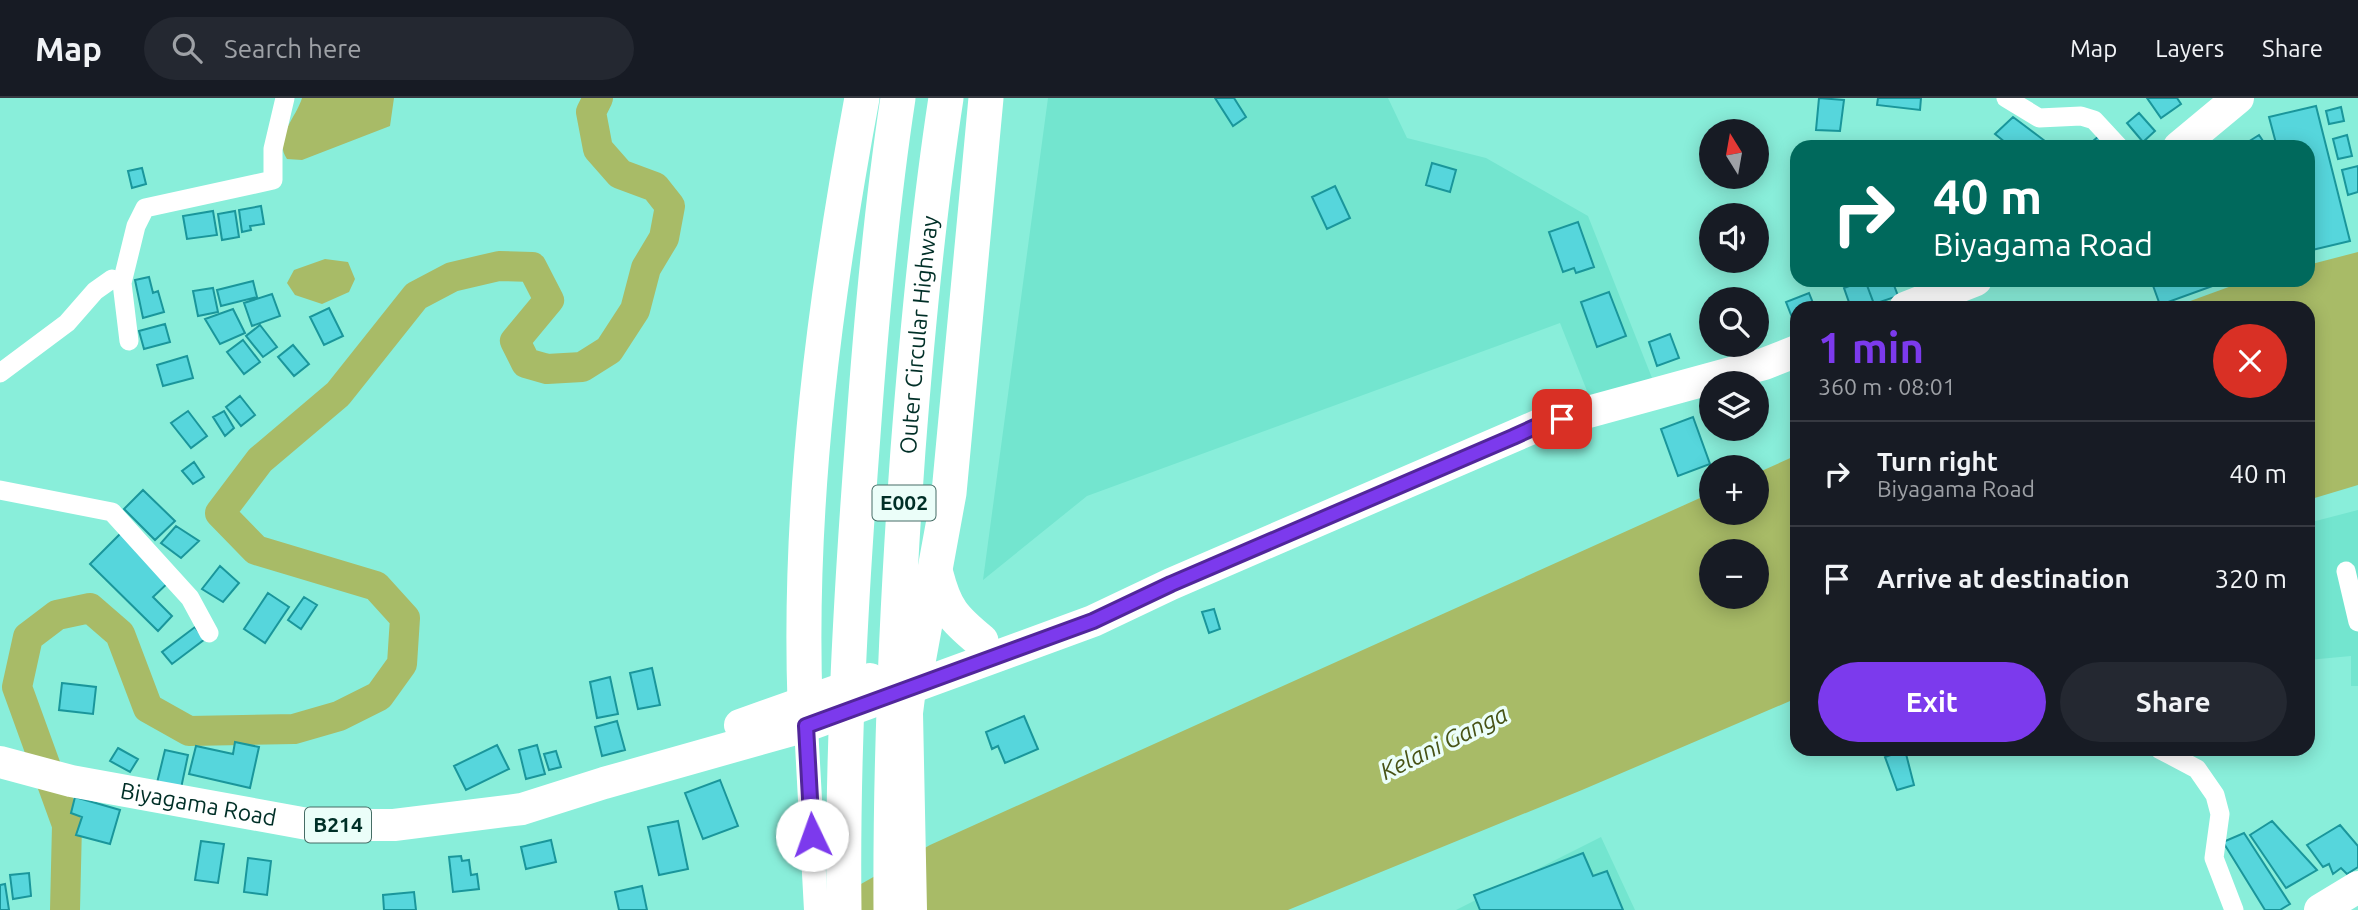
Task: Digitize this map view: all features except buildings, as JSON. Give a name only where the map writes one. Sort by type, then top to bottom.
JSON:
[{"type":"highway","points":[[805,714],[803,653],[816,415],[830,294],[862,98]]},
{"type":"highway","name":"Outer Circular Highway","points":[[844,910],[845,729],[852,570],[870,337],[898,98]]},
{"type":"highway","name":"Outer Circular Highway","points":[[891,910],[896,625],[918,327],[946,98]]},
{"type":"highway","points":[[916,674],[949,493],[986,98]]},
{"type":"highway","points":[[936,574],[942,596],[956,621],[981,640]]},
{"type":"main road","points":[[2187,140],[2238,98]]},
{"type":"main road","points":[[1923,301],[1958,287]]},
{"type":"main road","name":"Biyagama Road","points":[[0,762],[71,781],[313,825],[394,825],[522,809],[604,783],[709,736],[805,714],[916,674],[1093,621],[1171,584],[1537,426],[1790,354]]},
{"type":"main road","name":"Biyagama Road","points":[[916,674],[981,640],[1085,604],[1171,584]]},
{"type":"main road","points":[[2320,910],[2358,887]]},
{"type":"street","points":[[129,341],[122,283],[136,226],[145,208],[273,180],[274,149],[285,98]]},
{"type":"street","points":[[2006,98],[2039,118],[2081,116],[2094,121],[2112,140]]},
{"type":"street","points":[[0,373],[67,323],[105,282],[111,279],[122,283]]},
{"type":"street","points":[[0,490],[112,512],[190,598],[209,633]]},
{"type":"street","points":[[2346,572],[2358,622]]},
{"type":"street","points":[[915,910],[911,713],[916,674]]},
{"type":"street","points":[[805,714],[815,899]]},
{"type":"street","points":[[2172,756],[2197,769],[2214,796],[2220,814],[2214,858],[2234,910]]},
{"type":"shaded area","points":[[1048,98],[1388,98],[1407,138],[1486,158],[1588,216],[1652,378],[1591,401],[1560,323],[1087,496],[983,580]]},
{"type":"shaded area","points":[[2358,510],[2358,686],[2351,686],[2351,656],[2315,659],[2315,521]]},
{"type":"shaded area","points":[[1601,837],[1635,910],[1456,910]]},
{"type":"water","points":[[302,98],[394,98],[390,126],[302,160],[287,159],[283,151],[284,136]]},
{"type":"water","points":[[2358,252],[2358,485],[2315,498],[2315,301],[2190,301],[2229,287],[2315,287],[2315,263]]},
{"type":"water","points":[[325,259],[348,262],[355,279],[349,292],[322,304],[295,295],[287,283],[294,270]]},
{"type":"water","name":"Kelani Ganga","points":[[1790,458],[1790,701],[1582,790],[1288,910],[815,910],[930,845],[1699,498],[1699,525],[1769,525],[1769,468]]},
{"type":"waterway","points":[[65,910],[67,825],[17,687],[28,637],[57,615],[90,608],[120,634],[148,708],[189,731],[294,729],[339,716],[379,696],[402,664],[405,618],[376,586],[256,550],[220,513],[260,460],[338,394],[416,296],[452,277],[499,266],[532,267],[549,300],[515,341],[526,363],[547,369],[582,367],[609,350],[635,310],[646,268],[664,238],[670,206],[655,187],[620,174],[598,149],[591,112],[598,98]]},
{"type":"route","points":[[812,835],[806,726],[1093,621],[1171,584],[1537,426],[1562,419]]}]
